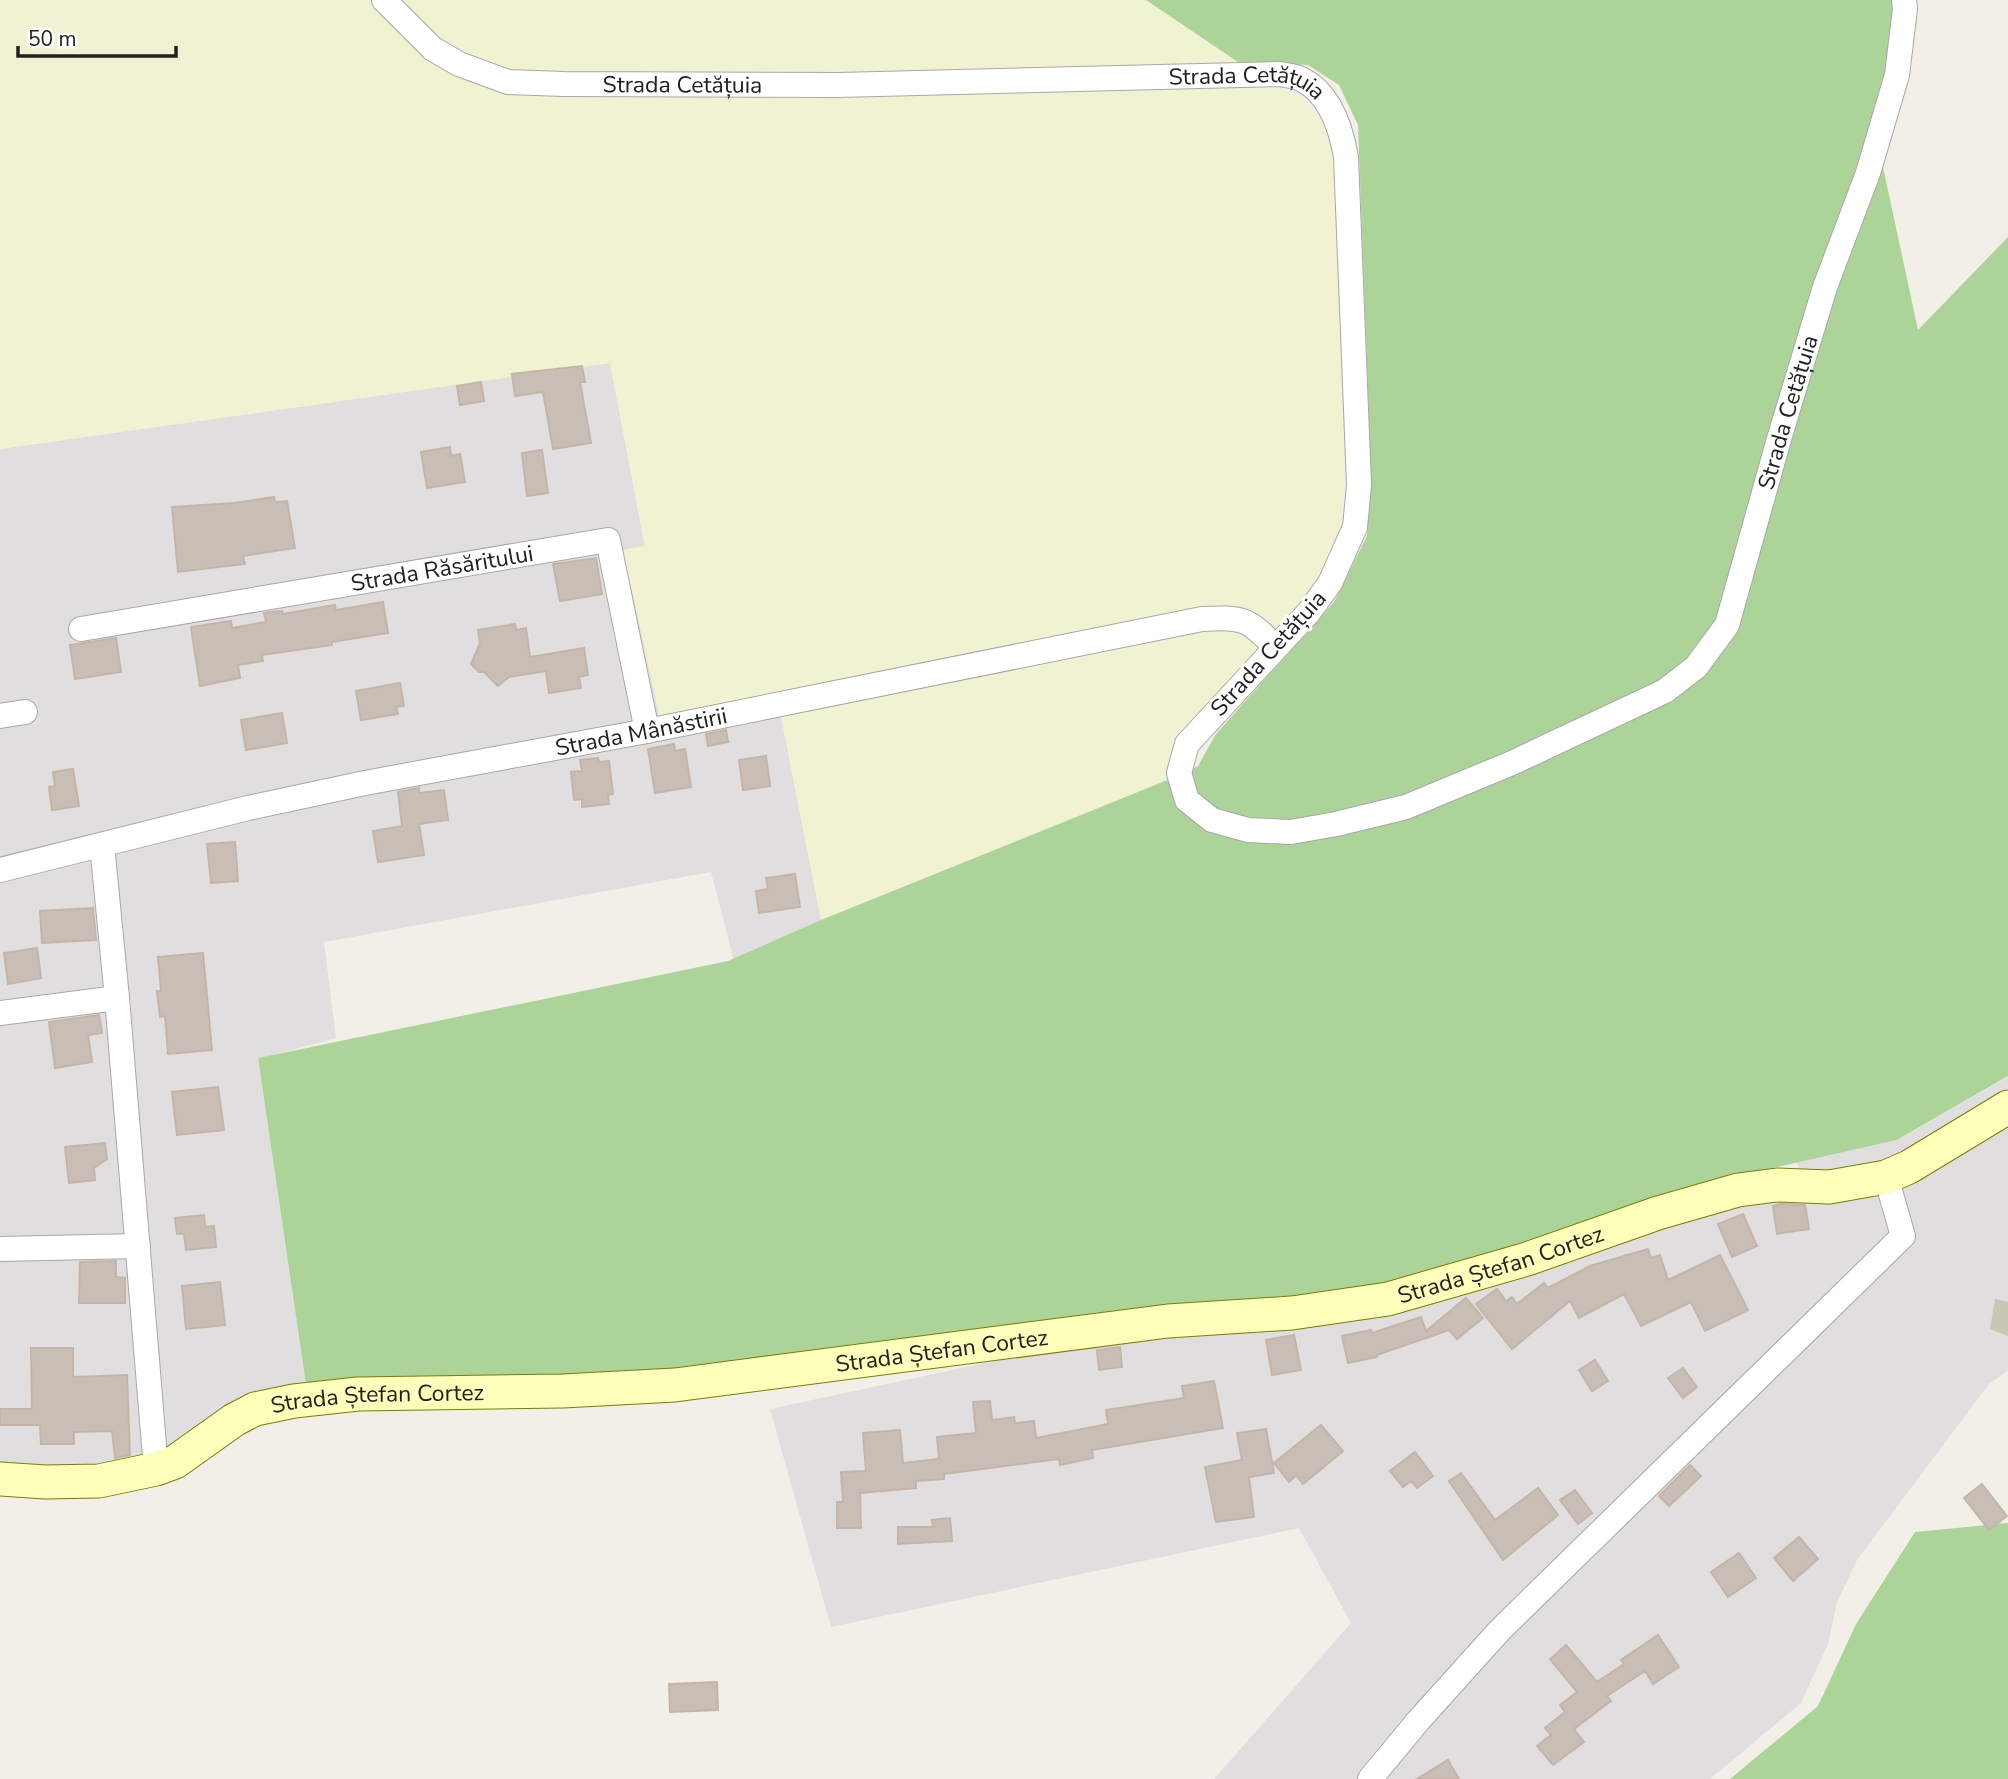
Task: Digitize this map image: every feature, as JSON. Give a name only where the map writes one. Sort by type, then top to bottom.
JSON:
[{"type":"street","name":"Strada Cetățuia","points":[[384,0],[433,48],[458,64],[508,82],[564,85],[838,85],[1279,74],[1300,78],[1316,90],[1334,113],[1346,157],[1359,485],[1355,527],[1330,583],[1309,612],[1187,744],[1179,773],[1187,800],[1212,820],[1248,830],[1291,832],[1406,807],[1512,763],[1654,697],[1696,667],[1727,625],[1825,287],[1868,173],[1897,75],[1905,0]]},
{"type":"street","name":"Strada Răsăritului","points":[[81,629],[608,540],[647,731]]},
{"type":"street","name":"Strada Mânăstirii","points":[[0,870],[248,808],[365,783],[647,731],[1202,619],[1234,617],[1254,626],[1276,647]]},
{"type":"street","points":[[0,716],[25,712]]},
{"type":"street","points":[[102,845],[156,1469]]},
{"type":"street","points":[[0,1013],[117,998]]},
{"type":"street","name":"Strada Ștefan Cortez","points":[[0,1479],[99,1481],[156,1469],[175,1462],[234,1420],[255,1409],[273,1404],[358,1394],[563,1391],[675,1385],[1168,1321],[1292,1312],[1388,1299],[1527,1259],[1658,1213],[1738,1190],[1777,1185],[1829,1187],[1886,1177],[1909,1167],[2008,1107]]},
{"type":"street","points":[[1370,1779],[1500,1630],[1903,1236],[1886,1177]]},
{"type":"street","points":[[0,1249],[138,1246]]},
{"type":"shaded area","points":[[0,0],[1146,0],[1238,62],[1238,88],[1279,88],[1303,98],[1325,125],[1334,157],[1345,444],[1342,524],[1314,586],[1258,651],[1181,730],[1165,781],[821,920],[777,696],[660,719],[623,550],[645,546],[610,363],[0,449]]},
{"type":"shaded area","points":[[610,363],[645,547],[624,550],[777,696],[821,920],[735,964],[711,872],[324,942],[336,1038],[258,1059],[308,1398],[172,1471],[0,1488],[0,449]]},
{"type":"shaded area","points":[[2008,1077],[2008,1371],[1989,1384],[1857,1560],[1837,1602],[1828,1644],[1801,1703],[1710,1779],[1214,1779],[1351,1623],[1299,1528],[831,1627],[770,1409],[1730,1204],[1806,1200],[1797,1162],[1898,1140]]},
{"type":"shaded area","points":[[1995,1299],[2008,1302],[2008,1336],[1990,1329]]},
{"type":"green space","points":[[1146,0],[1892,0],[1893,103],[1880,153],[1918,330],[2008,237],[2008,1076],[1897,1140],[1678,1189],[1386,1301],[763,1361],[308,1398],[258,1058],[728,961],[821,920],[1165,781],[1198,766],[1216,734],[1334,602],[1367,536],[1370,446],[1358,125],[1339,85],[1308,65],[1238,62]]},
{"type":"green space","points":[[2008,1523],[2008,1779],[1730,1779],[1818,1706],[1856,1624],[1915,1532]]},
{"type":"building","points":[[582,366],[585,382],[580,382],[591,443],[553,449],[543,392],[515,396],[512,374]]},
{"type":"building","points":[[481,382],[484,401],[460,405],[457,386]]},
{"type":"building","points":[[450,447],[451,456],[460,454],[465,482],[427,488],[421,452]]},
{"type":"building","points":[[542,450],[548,493],[527,496],[522,453]]},
{"type":"building","points":[[274,497],[275,502],[287,501],[295,548],[243,556],[245,564],[178,572],[172,507],[235,503]]},
{"type":"building","points":[[596,558],[602,594],[560,601],[553,564]]},
{"type":"building","points":[[383,602],[388,633],[332,642],[332,645],[262,655],[263,661],[238,665],[240,678],[200,686],[191,627],[231,621],[232,628],[266,622],[264,613],[282,611],[283,614],[335,605],[336,610]]},
{"type":"building","points":[[515,624],[516,630],[526,628],[530,657],[584,648],[588,675],[579,677],[581,688],[549,693],[546,671],[509,677],[498,686],[484,672],[479,672],[471,664],[480,643],[478,630]]},
{"type":"building","points":[[116,638],[121,672],[75,679],[70,645]]},
{"type":"building","points":[[400,683],[404,706],[396,707],[398,714],[361,720],[356,691]]},
{"type":"building","points":[[282,713],[287,743],[246,750],[241,720]]},
{"type":"building","points":[[726,730],[728,742],[708,746],[706,734]]},
{"type":"building","points":[[674,744],[675,751],[685,749],[691,787],[655,793],[648,749]]},
{"type":"building","points":[[766,756],[770,786],[743,790],[739,760]]},
{"type":"building","points":[[598,758],[599,762],[609,761],[613,794],[608,795],[609,804],[582,807],[582,799],[574,800],[571,772],[582,771],[580,760]]},
{"type":"building","points":[[73,769],[79,806],[52,810],[49,787],[55,786],[53,772]]},
{"type":"building","points":[[419,788],[419,793],[444,790],[448,820],[419,824],[424,855],[378,862],[373,831],[402,826],[398,792]]},
{"type":"building","points":[[235,842],[238,881],[211,883],[207,844]]},
{"type":"building","points":[[795,874],[800,907],[759,913],[756,891],[768,889],[766,878]]},
{"type":"building","points":[[93,908],[96,940],[42,943],[40,911]]},
{"type":"building","points":[[37,948],[41,978],[8,984],[4,953]]},
{"type":"building","points":[[203,953],[212,1050],[168,1054],[165,1016],[160,1017],[157,991],[161,991],[158,957]]},
{"type":"building","points":[[99,1015],[102,1033],[88,1035],[92,1062],[55,1068],[49,1022]]},
{"type":"building","points":[[218,1087],[224,1130],[177,1135],[172,1092]]},
{"type":"building","points":[[105,1143],[107,1159],[94,1168],[95,1180],[69,1183],[65,1147]]},
{"type":"building","points":[[1805,1205],[1809,1229],[1777,1234],[1773,1206]]},
{"type":"building","points":[[1743,1214],[1757,1246],[1732,1257],[1718,1224]]},
{"type":"building","points":[[204,1215],[205,1227],[214,1226],[216,1247],[186,1250],[184,1234],[177,1234],[175,1218]]},
{"type":"building","points":[[1648,1249],[1651,1258],[1660,1255],[1668,1280],[1720,1255],[1748,1310],[1705,1331],[1691,1302],[1641,1326],[1624,1294],[1579,1318],[1570,1301],[1512,1349],[1476,1304],[1497,1289],[1506,1301],[1512,1297],[1517,1304],[1544,1283],[1548,1288],[1590,1266]]},
{"type":"building","points":[[116,1261],[116,1277],[125,1278],[125,1303],[79,1303],[80,1262]]},
{"type":"building","points":[[220,1282],[225,1325],[186,1329],[182,1286]]},
{"type":"building","points":[[1466,1298],[1483,1318],[1457,1339],[1449,1330],[1377,1357],[1348,1363],[1342,1336],[1371,1330],[1372,1333],[1421,1317],[1426,1331]]},
{"type":"building","points":[[1294,1335],[1301,1370],[1272,1375],[1266,1340]]},
{"type":"building","points":[[1120,1347],[1122,1367],[1099,1370],[1097,1350]]},
{"type":"building","points":[[31,1348],[73,1348],[73,1377],[127,1375],[130,1455],[115,1458],[112,1431],[74,1432],[74,1444],[41,1444],[40,1425],[0,1425],[0,1409],[32,1409]]},
{"type":"building","points":[[1595,1360],[1608,1381],[1592,1391],[1579,1370]]},
{"type":"building","points":[[1683,1368],[1697,1387],[1683,1398],[1668,1378]]},
{"type":"building","points":[[1214,1381],[1223,1428],[1092,1450],[1093,1458],[1060,1465],[1059,1459],[944,1474],[944,1479],[916,1481],[916,1488],[860,1493],[861,1528],[837,1528],[837,1502],[843,1502],[841,1472],[866,1471],[863,1433],[900,1430],[903,1463],[939,1459],[937,1437],[976,1433],[973,1402],[990,1401],[992,1420],[1014,1417],[1015,1423],[1034,1421],[1036,1438],[1108,1424],[1106,1410],[1184,1398],[1182,1386]]},
{"type":"building","points":[[1321,1425],[1343,1451],[1303,1484],[1296,1475],[1289,1482],[1274,1463]]},
{"type":"building","points":[[1266,1429],[1274,1473],[1249,1477],[1254,1517],[1216,1522],[1205,1467],[1242,1460],[1237,1433]]},
{"type":"building","points":[[1415,1452],[1433,1476],[1417,1488],[1411,1481],[1403,1487],[1390,1471]]},
{"type":"building","points":[[1690,1465],[1701,1476],[1669,1506],[1659,1496]]},
{"type":"building","points":[[1461,1473],[1495,1520],[1538,1488],[1558,1515],[1503,1560],[1449,1481]]},
{"type":"building","points":[[1982,1484],[2007,1516],[1989,1530],[1964,1498]]},
{"type":"building","points":[[1575,1490],[1592,1513],[1578,1524],[1560,1500]]},
{"type":"building","points":[[950,1518],[952,1541],[898,1544],[898,1527],[933,1527],[932,1520]]},
{"type":"building","points":[[1799,1537],[1818,1559],[1793,1581],[1774,1558]]},
{"type":"building","points":[[1739,1553],[1756,1578],[1728,1597],[1711,1572]]},
{"type":"building","points":[[1658,1635],[1679,1667],[1653,1684],[1645,1671],[1607,1696],[1611,1701],[1574,1729],[1584,1742],[1553,1765],[1537,1746],[1551,1735],[1545,1728],[1565,1712],[1560,1705],[1577,1692],[1550,1659],[1566,1645],[1597,1682],[1624,1664],[1621,1660]]},
{"type":"building","points":[[717,1682],[718,1710],[670,1712],[669,1684]]},
{"type":"building","points":[[1448,1760],[1459,1779],[1417,1779]]}]
